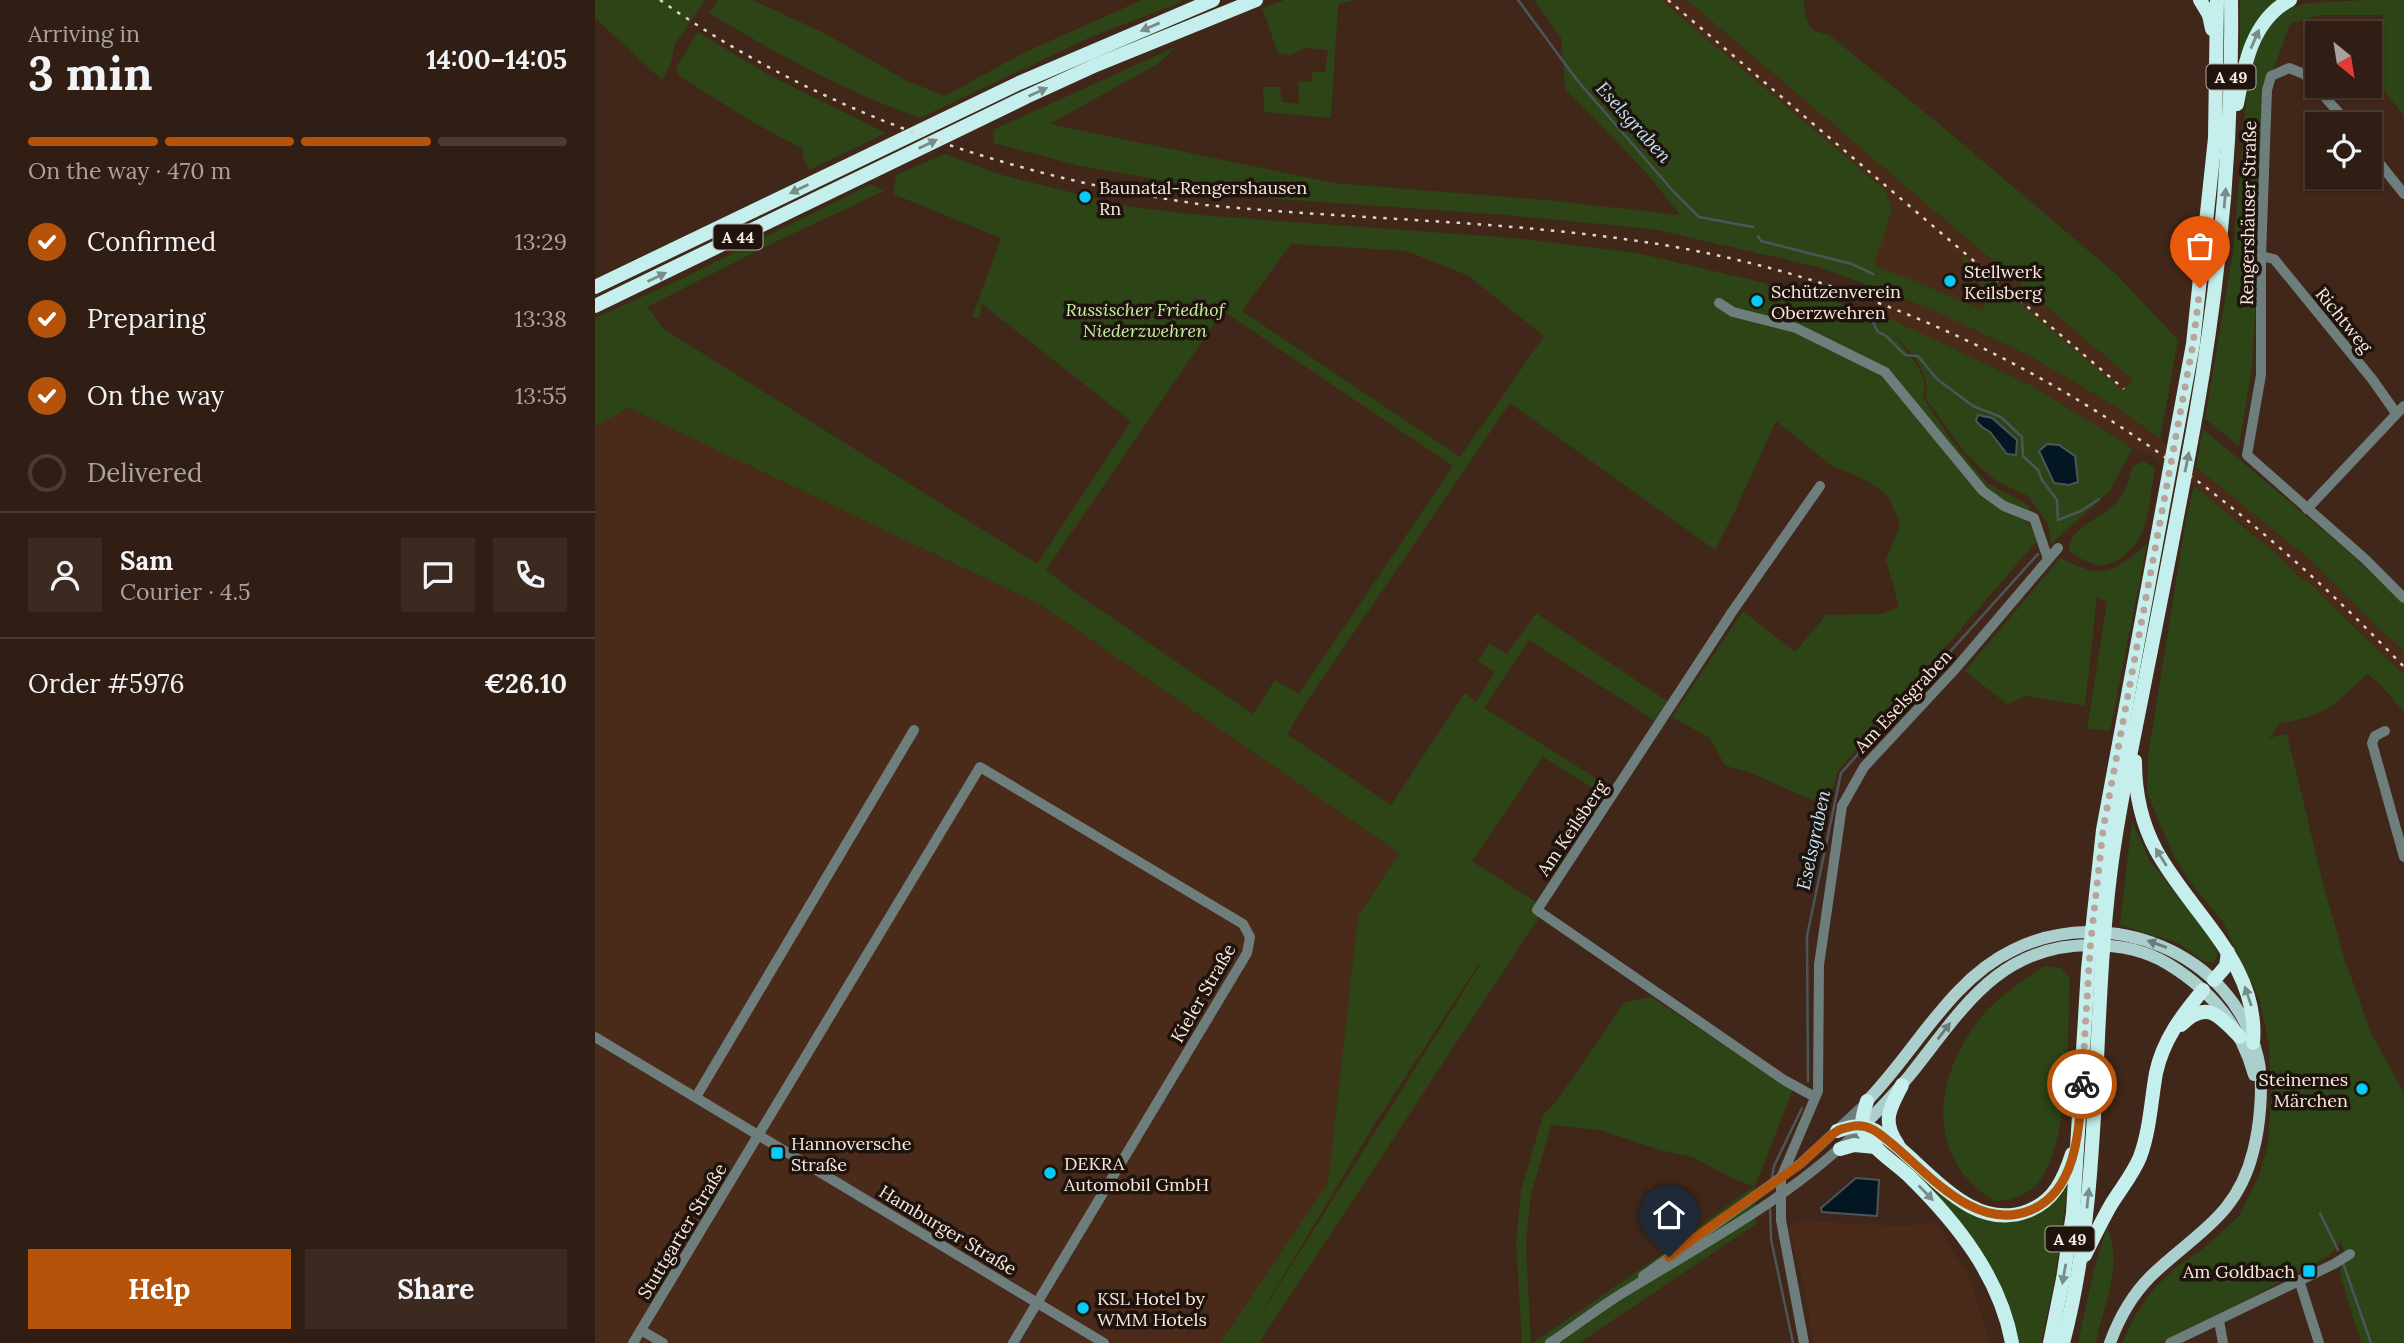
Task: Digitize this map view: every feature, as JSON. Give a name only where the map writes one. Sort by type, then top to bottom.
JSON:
[{"type":"highway","name":"A 44","points":[[595,287],[1019,83],[1213,0]]},
{"type":"highway","name":"A 44","points":[[595,306],[1096,65],[1256,0]]},
{"type":"highway","points":[[2200,0],[2209,16],[2216,65]]},
{"type":"highway","name":"A 49","points":[[2050,1343],[2067,1259],[2095,969],[2103,830],[2193,344],[2214,151],[2217,0]]},
{"type":"highway","name":"A 49","points":[[2100,908],[2112,860],[2200,387],[2218,270],[2228,153],[2231,0]]},
{"type":"highway","points":[[2228,153],[2241,82],[2252,43],[2267,18],[2276,8],[2290,0]]},
{"type":"highway","points":[[2137,720],[2136,786],[2145,827],[2162,861],[2228,952],[2251,1005],[2255,1021],[2253,1043]]},
{"type":"highway","points":[[2079,1265],[2139,1158],[2147,1136],[2157,1072],[2168,1039],[2180,1018],[2226,965],[2228,952]]},
{"type":"highway","name":"A 49","points":[[2063,1343],[2079,1265],[2091,1159],[2095,969]]},
{"type":"highway","points":[[2168,1039],[2190,1017],[2204,1012],[2218,1015],[2239,1037]]},
{"type":"highway","points":[[1902,1085],[1889,1110],[1887,1121],[1891,1134],[1905,1154]]},
{"type":"highway","points":[[1867,1101],[1863,1126],[1868,1139],[1930,1197],[1973,1251],[1997,1293],[2012,1343]]},
{"type":"highway","points":[[1837,1131],[1863,1126],[1875,1130],[1971,1207],[1986,1213],[2009,1215],[2037,1207],[2055,1192],[2067,1171],[2079,1133]]},
{"type":"highway","points":[[1840,1149],[1854,1144],[1876,1147]]},
{"type":"main road","points":[[1867,1101],[1966,983],[1999,957],[2053,935],[2082,932],[2127,935],[2172,950],[2193,962],[2239,1037],[2251,1065],[2259,1099]]},
{"type":"main road","points":[[1863,1126],[1902,1085],[1975,993],[2004,970],[2042,952],[2083,945],[2134,950],[2208,985],[2238,1012],[2253,1043],[2260,1069],[2254,1151],[2237,1192],[2215,1222],[2160,1267],[2140,1288],[2124,1311],[2110,1343]]},
{"type":"street","name":"Rengershäuser Straße","points":[[2307,509],[2247,456],[2261,375],[2261,256],[2267,90],[2270,76],[2290,68],[2304,74],[2338,112]]},
{"type":"street","points":[[2382,166],[2404,194]]},
{"type":"street","name":"Richtweg","points":[[2261,256],[2274,259],[2372,379],[2400,409]]},
{"type":"street","points":[[1719,303],[1733,312],[1796,328],[1885,372],[1983,491],[2004,506],[2034,519],[2048,559]]},
{"type":"street","points":[[2400,409],[2307,509],[2365,559],[2404,598]]},
{"type":"street","name":"Am Keilsberg","points":[[1815,1097],[1784,1080],[1537,910],[1733,611],[1821,486]]},
{"type":"street","name":"Am Eselsgraben","points":[[1804,1343],[1781,1220],[1781,1178],[1815,1097],[1818,1083],[1819,965],[1842,806],[1864,767],[1956,668],[2058,548]]},
{"type":"street","points":[[696,1097],[914,730]]},
{"type":"street","points":[[2385,731],[2375,736],[2372,743],[2404,857]]},
{"type":"street","name":"Kieler Straße","points":[[757,1134],[980,767],[1243,924],[1250,937],[1247,953],[1013,1343]]},
{"type":"street","name":"Hamburger Straße","points":[[595,1037],[1104,1343]]},
{"type":"street","points":[[1550,1343],[1801,1163],[1867,1101]]},
{"type":"street","points":[[1621,1294],[1645,1282],[1758,1211],[1840,1149],[1863,1126]]},
{"type":"street","name":"Stuttgarter Straße","points":[[633,1343],[757,1134]]},
{"type":"street","points":[[2171,1343],[2220,1321],[2350,1254]]},
{"type":"street","points":[[2299,1280],[2319,1343]]},
{"type":"street","points":[[2220,1321],[2223,1343]]},
{"type":"street","points":[[641,1330],[663,1343]]},
{"type":"shaded area","points":[[1661,0],[1687,0],[2133,380],[2123,392],[1964,257],[1961,259],[1984,289],[1984,310],[1873,265],[1892,210],[1886,191]]},
{"type":"shaded area","points":[[1877,291],[1936,311],[2030,356],[2118,408],[2212,478],[2306,556],[2404,652],[2404,675],[2352,623],[2250,531],[2156,458],[2133,448],[2030,385],[1878,313]]},
{"type":"shaded area","points":[[629,408],[1041,605],[1399,853],[1358,917],[1328,1184],[1220,1343],[595,1343],[595,426]]},
{"type":"shaded area","points":[[1805,1221],[1904,1226],[1936,1222],[1970,1280],[1990,1343],[1813,1343],[1806,1296],[1789,1229],[1792,1223]]},
{"type":"green space","points":[[595,0],[705,0],[675,44],[671,63],[662,80],[595,18]]},
{"type":"green space","points":[[718,0],[753,0],[828,35],[907,81],[945,96],[1025,52],[1142,0],[1182,2],[1091,37],[920,118],[838,84],[709,13]]},
{"type":"green space","points":[[1285,0],[1355,0],[1338,4],[1331,118],[1264,112],[1263,87],[1280,87],[1282,102],[1299,104],[1298,82],[1313,81],[1311,72],[1325,72],[1328,50],[1305,48],[1291,55],[1278,53],[1262,8]]},
{"type":"green space","points":[[1534,0],[1661,0],[1886,191],[1892,210],[1874,265],[1984,310],[1984,289],[1961,258],[1964,256],[2123,391],[2133,380],[1687,0],[1803,0],[1811,28],[1828,34],[2116,274],[2178,340],[2160,439],[2118,408],[2030,356],[1935,311],[1822,268],[1653,229],[1506,215],[1263,198],[1080,166],[994,143],[993,130],[1175,47],[1159,63],[1050,124],[1334,183],[1545,200],[1680,215],[1644,170],[1565,89],[1561,38]]},
{"type":"green space","points":[[2240,0],[2281,0],[2265,13],[2255,27],[2240,62]]},
{"type":"green space","points":[[2404,0],[2404,116],[2382,85],[2383,15],[2319,15],[2290,24],[2268,85],[2252,368],[2239,446],[2205,419],[2233,251],[2247,92],[2253,56],[2264,28],[2285,9],[2309,3]]},
{"type":"green space","points":[[698,32],[771,76],[886,133],[809,170],[803,149],[754,123],[681,77],[676,71]]},
{"type":"green space","name":"Russischer Friedhof Niederzwehren","points":[[945,154],[998,174],[1131,207],[1200,215],[1514,238],[1637,253],[1878,313],[2030,385],[2133,448],[2109,492],[2051,544],[2048,524],[2028,496],[1996,481],[1965,453],[1926,399],[1927,389],[1923,371],[1893,333],[1916,363],[1924,379],[1923,397],[1951,440],[1987,483],[2030,506],[2026,518],[2037,541],[1838,771],[1827,807],[1749,772],[1725,766],[1710,738],[1672,717],[1743,611],[1795,652],[1826,615],[1882,614],[1899,607],[1886,560],[1900,525],[1889,497],[1868,481],[1832,466],[1776,421],[1715,550],[1510,403],[1287,734],[1391,805],[1465,693],[1476,702],[1495,672],[1478,661],[1489,643],[1507,654],[1536,613],[1667,701],[1655,721],[1529,640],[1484,708],[1610,787],[1604,795],[1543,757],[1472,861],[1545,908],[1259,1343],[1220,1343],[1328,1183],[1358,917],[1399,853],[1041,605],[629,408],[595,426],[595,318],[683,278],[871,184],[884,191],[647,307],[664,329],[1037,564],[1131,421],[982,304],[979,318],[972,317],[1001,238],[893,194],[896,175]],"holes":[[[1291,244],[1406,251],[1467,275],[1544,336],[1460,457],[1242,311]],[[1223,311],[1453,466],[1299,694],[1275,680],[1253,714],[1046,570]],[[1479,964],[1252,1328],[1376,1122]]]},
{"type":"green space","points":[[2203,429],[2342,546],[2404,604],[2404,652],[2306,556],[2196,467]]},
{"type":"green space","points":[[2143,461],[2155,468],[2146,521],[2138,541],[2127,553],[2106,565],[2083,560],[2069,551],[2074,535],[2117,502],[2127,486],[2132,467]]},
{"type":"green space","points":[[2194,486],[2306,580],[2404,675],[2404,712],[2379,683],[2367,674],[2329,707],[2309,717],[2281,723],[2269,738],[2287,734],[2344,957],[2371,1033],[2404,1093],[2404,1343],[2361,1343],[2340,1275],[2344,1251],[2341,1242],[2329,1256],[2169,1339],[2158,1343],[2122,1343],[2135,1316],[2153,1290],[2177,1266],[2204,1248],[2239,1216],[2259,1176],[2268,1144],[2271,1099],[2269,1043],[2259,999],[2223,922],[2191,883],[2175,858],[2147,792],[2148,756],[2186,519]]},
{"type":"green space","points":[[2147,544],[2110,731],[2087,729],[2107,602],[2097,597],[2085,706],[2027,696],[2007,704],[1965,671],[2060,558],[2087,569],[2107,570],[2124,562]]},
{"type":"green space","points":[[2132,820],[2149,860],[2207,932],[2218,953],[2213,963],[2204,961],[2178,943],[2120,925]]},
{"type":"green space","points":[[2044,966],[2061,968],[2070,978],[2065,1084],[2057,1140],[2039,1182],[2019,1196],[1996,1202],[1974,1185],[1958,1165],[1948,1143],[1943,1120],[1945,1096],[1950,1072],[1975,1025],[1998,999]]},
{"type":"green space","points":[[1651,997],[1793,1090],[1755,1186],[1756,1224],[1579,1343],[1533,1343],[1668,1250],[1754,1186],[1736,1180],[1692,1157],[1660,1150],[1600,1130],[1551,1125],[1531,1194],[1526,1244],[1531,1343],[1522,1343],[1516,1242],[1521,1191],[1543,1115],[1555,1103],[1625,1002]]},
{"type":"green space","points":[[1901,1158],[1983,1219],[2010,1222],[2031,1215],[2068,1183],[2054,1284],[2041,1343],[2017,1343],[2000,1292],[1898,1161]]},
{"type":"green space","points":[[2107,1227],[2112,1242],[2113,1271],[2107,1300],[2096,1343],[2078,1343],[2094,1269]]},
{"type":"water","points":[[1978,415],[1992,418],[2017,440],[2016,455],[2007,454],[1990,432],[1976,421]]},
{"type":"water","points":[[2047,444],[2059,445],[2075,456],[2078,482],[2069,485],[2054,483],[2039,451]]},
{"type":"water","points":[[1856,1178],[1879,1180],[1877,1216],[1822,1212],[1821,1208]]},
{"type":"waterway","name":"Eselsgraben","points":[[1518,0],[1577,80],[1673,191],[1699,217],[1753,227]]},
{"type":"waterway","name":"Eselsgraben","points":[[1758,236],[1761,241],[1852,264],[1873,274]]},
{"type":"waterway","name":"Eselsgraben","points":[[1869,312],[1877,331],[1905,355],[1918,356],[1937,379],[1973,406],[2001,417],[2022,437],[2023,456],[2038,470],[2057,500],[2058,520],[2081,511],[2099,499]]},
{"type":"waterway","name":"Eselsgraben","points":[[1808,1081],[1807,936],[1841,773],[2038,554]]},
{"type":"waterway","name":"Eselsgraben","points":[[1772,1178],[1774,1166],[1802,1108]]},
{"type":"waterway","name":"Eselsgraben","points":[[1770,1206],[1771,1239],[1793,1343]]},
{"type":"waterway","points":[[2320,1213],[2338,1250]]},
{"type":"waterway","points":[[2343,1263],[2371,1343]]},
{"type":"railway","points":[[660,0],[722,40],[786,76],[853,108],[921,135],[1062,178],[1206,205],[1489,225],[1658,244],[1767,267],[1871,300],[1971,342],[2066,393],[2156,451],[2243,517],[2325,589],[2404,667]]},
{"type":"railway","points":[[1668,0],[2124,389]]},
{"type":"way so far","points":[[2082,1084],[2093,908],[2103,830],[2193,344],[2200,288]]},
{"type":"place","name":"Baunatal-Rengershausen Rn","points":[[1085,197]]},
{"type":"place","name":"Stellwerk Keilsberg","points":[[1950,281]]},
{"type":"place","name":"Schützenverein Oberzwehren","points":[[1757,301]]},
{"type":"place","name":"Steinernes Märchen","points":[[2362,1089]]},
{"type":"place","name":"Hannoversche Straße","points":[[777,1153]]},
{"type":"place","name":"DEKRA Automobil GmbH","points":[[1050,1173]]},
{"type":"place","name":"Am Goldbach","points":[[2309,1271]]},
{"type":"place","name":"KSL Hotel by WMM Hotels","points":[[1083,1308]]},
{"type":"route","points":[[1669,1257],[1801,1163],[1837,1131],[1856,1126],[1875,1130],[1951,1193],[1978,1211],[2002,1216],[2031,1210],[2055,1192],[2064,1179],[2079,1133],[2082,1084]]}]
